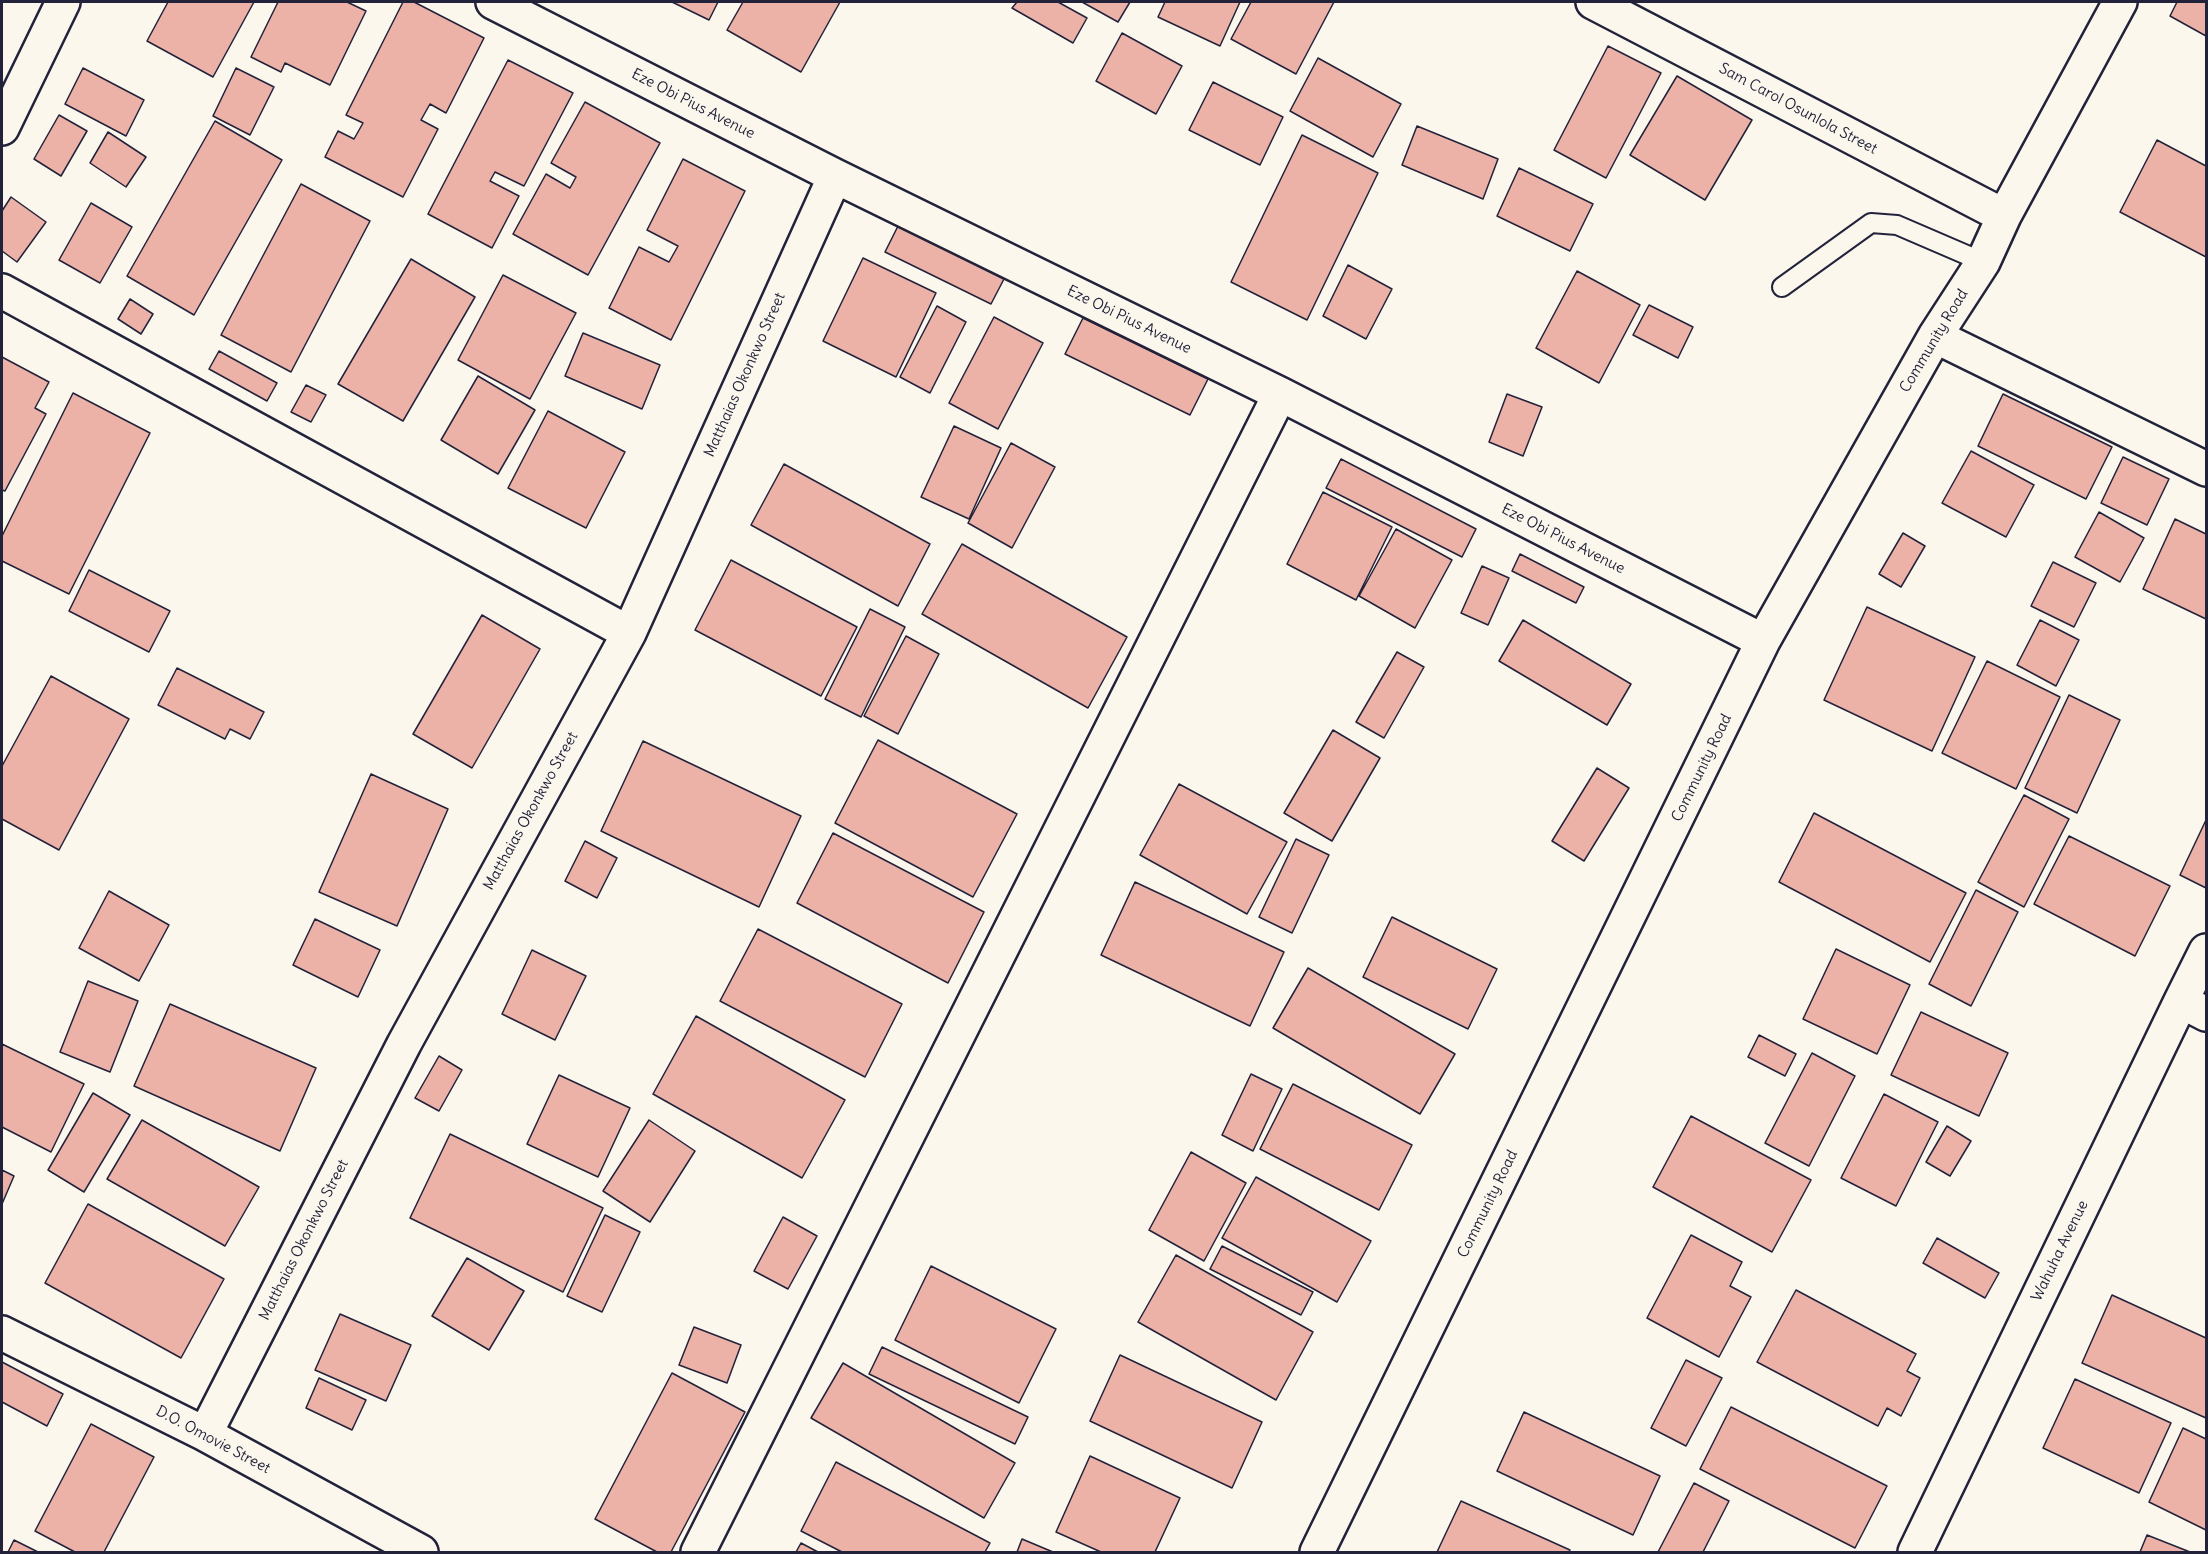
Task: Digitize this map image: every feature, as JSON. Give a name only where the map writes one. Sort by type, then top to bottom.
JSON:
[{"type":"street","points":[[2,128],[63,2]]},
{"type":"street","name":"Eze Obi Pius Avenue","points":[[493,2],[835,176],[1280,394],[1764,641]]},
{"type":"street","name":"Sam Carol Osunlola Street","points":[[1593,2],[2004,216]]},
{"type":"street","name":"Community Road","points":[[1317,1552],[1764,641],[1935,336],[1983,262],[2004,216],[2120,2]]},
{"type":"street","name":"Matthaias Okonkwo Street","points":[[205,1434],[404,1044],[629,633],[835,176]]},
{"type":"street","points":[[2,291],[629,633]]},
{"type":"street","points":[[1935,336],[2206,469]]},
{"type":"street","points":[[698,1552],[1280,394]]},
{"type":"street","name":"Wahuha Avenue","points":[[1915,1552],[2194,1007],[2206,951]]},
{"type":"street","name":"D.O. Omovie Street","points":[[2,1333],[205,1434],[421,1552]]},
{"type":"lane","points":[[1782,287],[1871,223],[1897,225],[1983,262]]},
{"type":"building","points":[[168,2],[254,2],[213,77],[147,41]]},
{"type":"building","points":[[278,2],[347,2],[366,11],[330,85],[285,63],[281,72],[251,57]]},
{"type":"building","points":[[403,2],[414,2],[484,38],[446,113],[430,104],[421,120],[438,129],[403,197],[325,157],[338,131],[354,139],[363,123],[346,115]]},
{"type":"building","points":[[672,2],[718,2],[709,20]]},
{"type":"building","points":[[743,2],[840,2],[801,72],[727,30]]},
{"type":"building","points":[[1017,2],[1058,2],[1087,18],[1073,43],[1012,8]]},
{"type":"building","points":[[1082,2],[1130,2],[1118,22]]},
{"type":"building","points":[[1165,2],[1240,2],[1220,46],[1158,17]]},
{"type":"building","points":[[1251,2],[1334,2],[1296,74],[1231,39]]},
{"type":"building","points":[[2177,2],[2206,2],[2206,36],[2170,16]]},
{"type":"building","points":[[1122,33],[1182,66],[1156,114],[1096,81]]},
{"type":"building","points":[[1608,46],[1661,73],[1606,178],[1554,150]]},
{"type":"building","points":[[1318,58],[1401,104],[1373,157],[1290,111]]},
{"type":"building","points":[[508,60],[573,93],[524,186],[495,172],[490,181],[519,196],[492,248],[428,214]]},
{"type":"building","points":[[83,68],[144,100],[126,136],[65,104]]},
{"type":"building","points":[[236,68],[274,87],[250,135],[213,116]]},
{"type":"building","points":[[1677,76],[1752,120],[1705,200],[1630,155]]},
{"type":"building","points":[[1213,82],[1283,117],[1260,165],[1189,130]]},
{"type":"building","points":[[585,102],[660,143],[588,275],[513,234],[546,174],[570,188],[576,177],[551,163]]},
{"type":"building","points":[[59,115],[87,131],[61,176],[34,159]]},
{"type":"building","points":[[215,121],[282,160],[194,315],[127,276]]},
{"type":"building","points":[[1417,126],[1498,159],[1483,199],[1402,165]]},
{"type":"building","points":[[108,132],[146,157],[126,187],[90,163]]},
{"type":"building","points":[[1302,135],[1378,173],[1307,320],[1231,282]]},
{"type":"building","points":[[2157,140],[2206,166],[2206,257],[2120,212]]},
{"type":"building","points":[[683,159],[745,191],[671,340],[609,308],[639,247],[669,262],[678,246],[647,230]]},
{"type":"building","points":[[1519,168],[1593,204],[1570,251],[1497,216]]},
{"type":"building","points":[[301,184],[370,221],[291,372],[221,335]]},
{"type":"building","points":[[11,197],[46,222],[17,262],[2,251],[2,211]]},
{"type":"building","points":[[91,203],[132,227],[100,283],[59,260]]},
{"type":"building","points":[[898,226],[1004,279],[991,304],[885,252]]},
{"type":"building","points":[[863,258],[936,293],[896,377],[823,341]]},
{"type":"building","points":[[411,259],[475,297],[403,421],[338,384]]},
{"type":"building","points":[[1348,265],[1392,289],[1366,339],[1323,316]]},
{"type":"building","points":[[1577,271],[1640,305],[1599,383],[1536,348]]},
{"type":"building","points":[[503,275],[576,313],[530,399],[458,360]]},
{"type":"building","points":[[130,299],[153,314],[141,334],[118,319]]},
{"type":"building","points":[[1649,305],[1693,327],[1678,358],[1633,335]]},
{"type":"building","points":[[937,306],[966,322],[930,393],[900,377]]},
{"type":"building","points":[[994,317],[1043,343],[998,429],[949,403]]},
{"type":"building","points":[[1083,318],[1208,379],[1190,415],[1065,354]]},
{"type":"building","points":[[583,333],[660,365],[642,409],[565,376]]},
{"type":"building","points":[[219,351],[277,383],[267,401],[209,369]]},
{"type":"building","points":[[2,357],[49,382],[35,408],[46,414],[5,491],[2,490]]},
{"type":"building","points":[[478,376],[535,410],[498,474],[441,440]]},
{"type":"building","points":[[306,385],[326,395],[311,422],[291,412]]},
{"type":"building","points":[[73,393],[150,433],[69,594],[2,561],[2,536]]},
{"type":"building","points":[[1507,394],[1542,407],[1523,456],[1489,442]]},
{"type":"building","points":[[2003,394],[2112,447],[2086,499],[1978,446]]},
{"type":"building","points":[[548,411],[625,452],[586,528],[508,488]]},
{"type":"building","points":[[954,426],[1001,448],[969,519],[921,497]]},
{"type":"building","points":[[1011,443],[1055,467],[1012,548],[968,523]]},
{"type":"building","points":[[1971,451],[2034,485],[2006,537],[1942,503]]},
{"type":"building","points":[[2123,457],[2169,479],[2147,525],[2101,503]]},
{"type":"building","points":[[1341,459],[1476,529],[1462,557],[1326,488]]},
{"type":"building","points":[[784,464],[930,544],[898,606],[751,525]]},
{"type":"building","points":[[1323,492],[1392,527],[1356,600],[1287,564]]},
{"type":"building","points":[[2099,512],[2144,538],[2120,582],[2075,557]]},
{"type":"building","points":[[2175,519],[2206,534],[2206,619],[2143,589]]},
{"type":"building","points":[[1396,529],[1452,560],[1415,628],[1359,596]]},
{"type":"building","points":[[1903,533],[1925,546],[1901,587],[1879,574]]},
{"type":"building","points":[[962,544],[1127,637],[1088,708],[922,614]]},
{"type":"building","points":[[1520,554],[1584,587],[1576,603],[1512,571]]},
{"type":"building","points":[[731,560],[857,627],[821,696],[695,630]]},
{"type":"building","points":[[2053,562],[2096,583],[2074,627],[2031,606]]},
{"type":"building","points":[[1482,566],[1509,578],[1488,625],[1461,613]]},
{"type":"building","points":[[89,570],[170,611],[149,652],[69,611]]},
{"type":"building","points":[[1867,607],[1975,657],[1932,751],[1824,700]]},
{"type":"building","points":[[870,609],[905,627],[861,717],[825,699]]},
{"type":"building","points":[[482,615],[540,649],[472,768],[413,734]]},
{"type":"building","points":[[1523,620],[1631,684],[1607,725],[1499,661]]},
{"type":"building","points":[[2040,620],[2079,640],[2056,686],[2017,665]]},
{"type":"building","points":[[906,636],[939,654],[898,734],[864,716]]},
{"type":"building","points":[[1397,652],[1424,667],[1384,738],[1356,722]]},
{"type":"building","points":[[1987,661],[2060,697],[2016,789],[1942,753]]},
{"type":"building","points":[[177,668],[264,712],[250,739],[230,729],[225,739],[158,705]]},
{"type":"building","points":[[51,676],[129,719],[59,850],[2,819],[2,766]]},
{"type":"building","points":[[2069,695],[2120,720],[2077,813],[2025,788]]},
{"type":"building","points":[[1333,730],[1380,758],[1332,841],[1284,813]]},
{"type":"building","points":[[878,740],[1017,814],[973,897],[835,823]]},
{"type":"building","points":[[643,741],[801,816],[759,907],[601,831]]},
{"type":"building","points":[[1597,768],[1629,788],[1584,861],[1552,841]]},
{"type":"building","points":[[371,774],[448,809],[397,926],[319,892]]},
{"type":"building","points":[[1179,784],[1287,842],[1247,914],[1140,855]]},
{"type":"building","points":[[2024,795],[2069,819],[2024,907],[1978,882]]},
{"type":"building","points":[[1814,813],[1966,893],[1930,962],[1779,882]]},
{"type":"building","points":[[2206,820],[2206,888],[2180,875]]},
{"type":"building","points":[[833,833],[984,912],[948,983],[797,903]]},
{"type":"building","points":[[2069,836],[2170,886],[2135,956],[2034,904]]},
{"type":"building","points":[[1296,839],[1329,855],[1292,933],[1259,917]]},
{"type":"building","points":[[585,841],[617,858],[597,898],[565,881]]},
{"type":"building","points":[[1135,882],[1284,952],[1250,1026],[1101,955]]},
{"type":"building","points":[[1976,890],[2018,912],[1971,1006],[1929,984]]},
{"type":"building","points":[[109,891],[169,925],[139,981],[79,948]]},
{"type":"building","points":[[1392,917],[1497,969],[1468,1029],[1363,977]]},
{"type":"building","points":[[315,919],[380,950],[358,997],[293,965]]},
{"type":"building","points":[[758,929],[902,1004],[865,1077],[720,1001]]},
{"type":"building","points":[[1836,949],[1910,985],[1877,1054],[1803,1019]]},
{"type":"building","points":[[532,950],[586,976],[555,1040],[502,1014]]},
{"type":"building","points":[[1308,968],[1455,1054],[1420,1114],[1273,1028]]},
{"type":"building","points":[[88,981],[138,1001],[110,1072],[60,1052]]},
{"type":"building","points":[[170,1004],[316,1068],[280,1151],[134,1086]]},
{"type":"building","points":[[1921,1012],[2008,1053],[1979,1116],[1891,1075]]},
{"type":"building","points":[[696,1016],[845,1100],[802,1178],[653,1094]]},
{"type":"building","points":[[1759,1035],[1796,1054],[1785,1076],[1748,1057]]},
{"type":"building","points":[[2,1044],[84,1084],[51,1152],[2,1127]]},
{"type":"building","points":[[1812,1053],[1855,1076],[1809,1166],[1765,1143]]},
{"type":"building","points":[[439,1056],[462,1070],[439,1111],[415,1098]]},
{"type":"building","points":[[1251,1074],[1282,1089],[1253,1151],[1222,1135]]},
{"type":"building","points":[[559,1075],[630,1108],[598,1177],[527,1144]]},
{"type":"building","points":[[1293,1084],[1412,1145],[1379,1210],[1260,1149]]},
{"type":"building","points":[[93,1093],[130,1115],[84,1192],[48,1170]]},
{"type":"building","points":[[1884,1094],[1938,1122],[1896,1206],[1841,1178]]},
{"type":"building","points":[[1691,1116],[1811,1180],[1772,1252],[1653,1187]]},
{"type":"building","points":[[142,1120],[259,1187],[225,1246],[107,1179]]},
{"type":"building","points":[[649,1120],[695,1151],[650,1222],[603,1191]]},
{"type":"building","points":[[1947,1126],[1971,1141],[1950,1176],[1926,1162]]},
{"type":"building","points":[[450,1134],[603,1208],[563,1292],[410,1218]]},
{"type":"building","points":[[1191,1152],[1246,1183],[1204,1261],[1149,1230]]},
{"type":"building","points":[[2,1170],[14,1176],[2,1204]]},
{"type":"building","points":[[1256,1177],[1371,1241],[1337,1302],[1222,1238]]},
{"type":"building","points":[[88,1204],[224,1279],[181,1358],[45,1283]]},
{"type":"building","points":[[605,1215],[640,1232],[602,1312],[567,1296]]},
{"type":"building","points":[[783,1217],[817,1236],[788,1289],[754,1271]]},
{"type":"building","points":[[1691,1235],[1742,1262],[1730,1286],[1751,1297],[1719,1357],[1647,1318]]},
{"type":"building","points":[[1937,1238],[1999,1273],[1985,1298],[1923,1263]]},
{"type":"building","points":[[1222,1246],[1313,1292],[1301,1315],[1210,1269]]},
{"type":"building","points":[[1176,1255],[1313,1332],[1276,1400],[1138,1322]]},
{"type":"building","points":[[467,1258],[524,1291],[489,1350],[432,1316]]},
{"type":"building","points":[[931,1266],[1056,1329],[1019,1403],[895,1340]]},
{"type":"building","points":[[1796,1290],[1916,1354],[1907,1371],[1920,1378],[1901,1416],[1887,1408],[1878,1426],[1757,1362]]},
{"type":"building","points":[[2112,1295],[2206,1338],[2206,1418],[2082,1363]]},
{"type":"building","points":[[340,1314],[411,1345],[386,1401],[315,1370]]},
{"type":"building","points":[[694,1327],[741,1345],[727,1383],[679,1365]]},
{"type":"building","points":[[882,1347],[1028,1417],[1015,1444],[869,1374]]},
{"type":"building","points":[[1120,1355],[1262,1422],[1232,1488],[1090,1421]]},
{"type":"building","points":[[1686,1360],[1722,1378],[1686,1446],[1651,1428]]},
{"type":"building","points":[[2,1362],[63,1394],[47,1426],[2,1402]]},
{"type":"building","points":[[843,1363],[1015,1463],[984,1518],[811,1418]]},
{"type":"building","points":[[672,1373],[745,1412],[671,1552],[657,1552],[595,1519]]},
{"type":"building","points":[[319,1378],[366,1400],[352,1430],[306,1408]]},
{"type":"building","points":[[2075,1379],[2171,1423],[2139,1493],[2043,1448]]},
{"type":"building","points":[[1731,1407],[1887,1486],[1855,1548],[1700,1469]]},
{"type":"building","points":[[1524,1412],[1660,1476],[1633,1535],[1497,1471]]},
{"type":"building","points":[[91,1424],[154,1457],[104,1552],[75,1552],[35,1531]]},
{"type":"building","points":[[2183,1428],[2206,1439],[2206,1530],[2149,1502]]},
{"type":"building","points":[[1090,1456],[1180,1498],[1155,1552],[1101,1552],[1056,1532]]},
{"type":"building","points":[[836,1462],[990,1543],[985,1552],[842,1552],[801,1531]]},
{"type":"building","points":[[1694,1483],[1729,1501],[1703,1552],[1658,1552]]},
{"type":"building","points":[[1461,1501],[1570,1550],[1569,1552],[1437,1552]]},
{"type":"building","points":[[2147,1535],[2190,1552],[2140,1552]]},
{"type":"building","points":[[1022,1539],[1053,1552],[1017,1552]]},
{"type":"building","points":[[14,1540],[38,1552],[8,1552]]},
{"type":"building","points":[[801,1543],[818,1552],[796,1552]]}]
